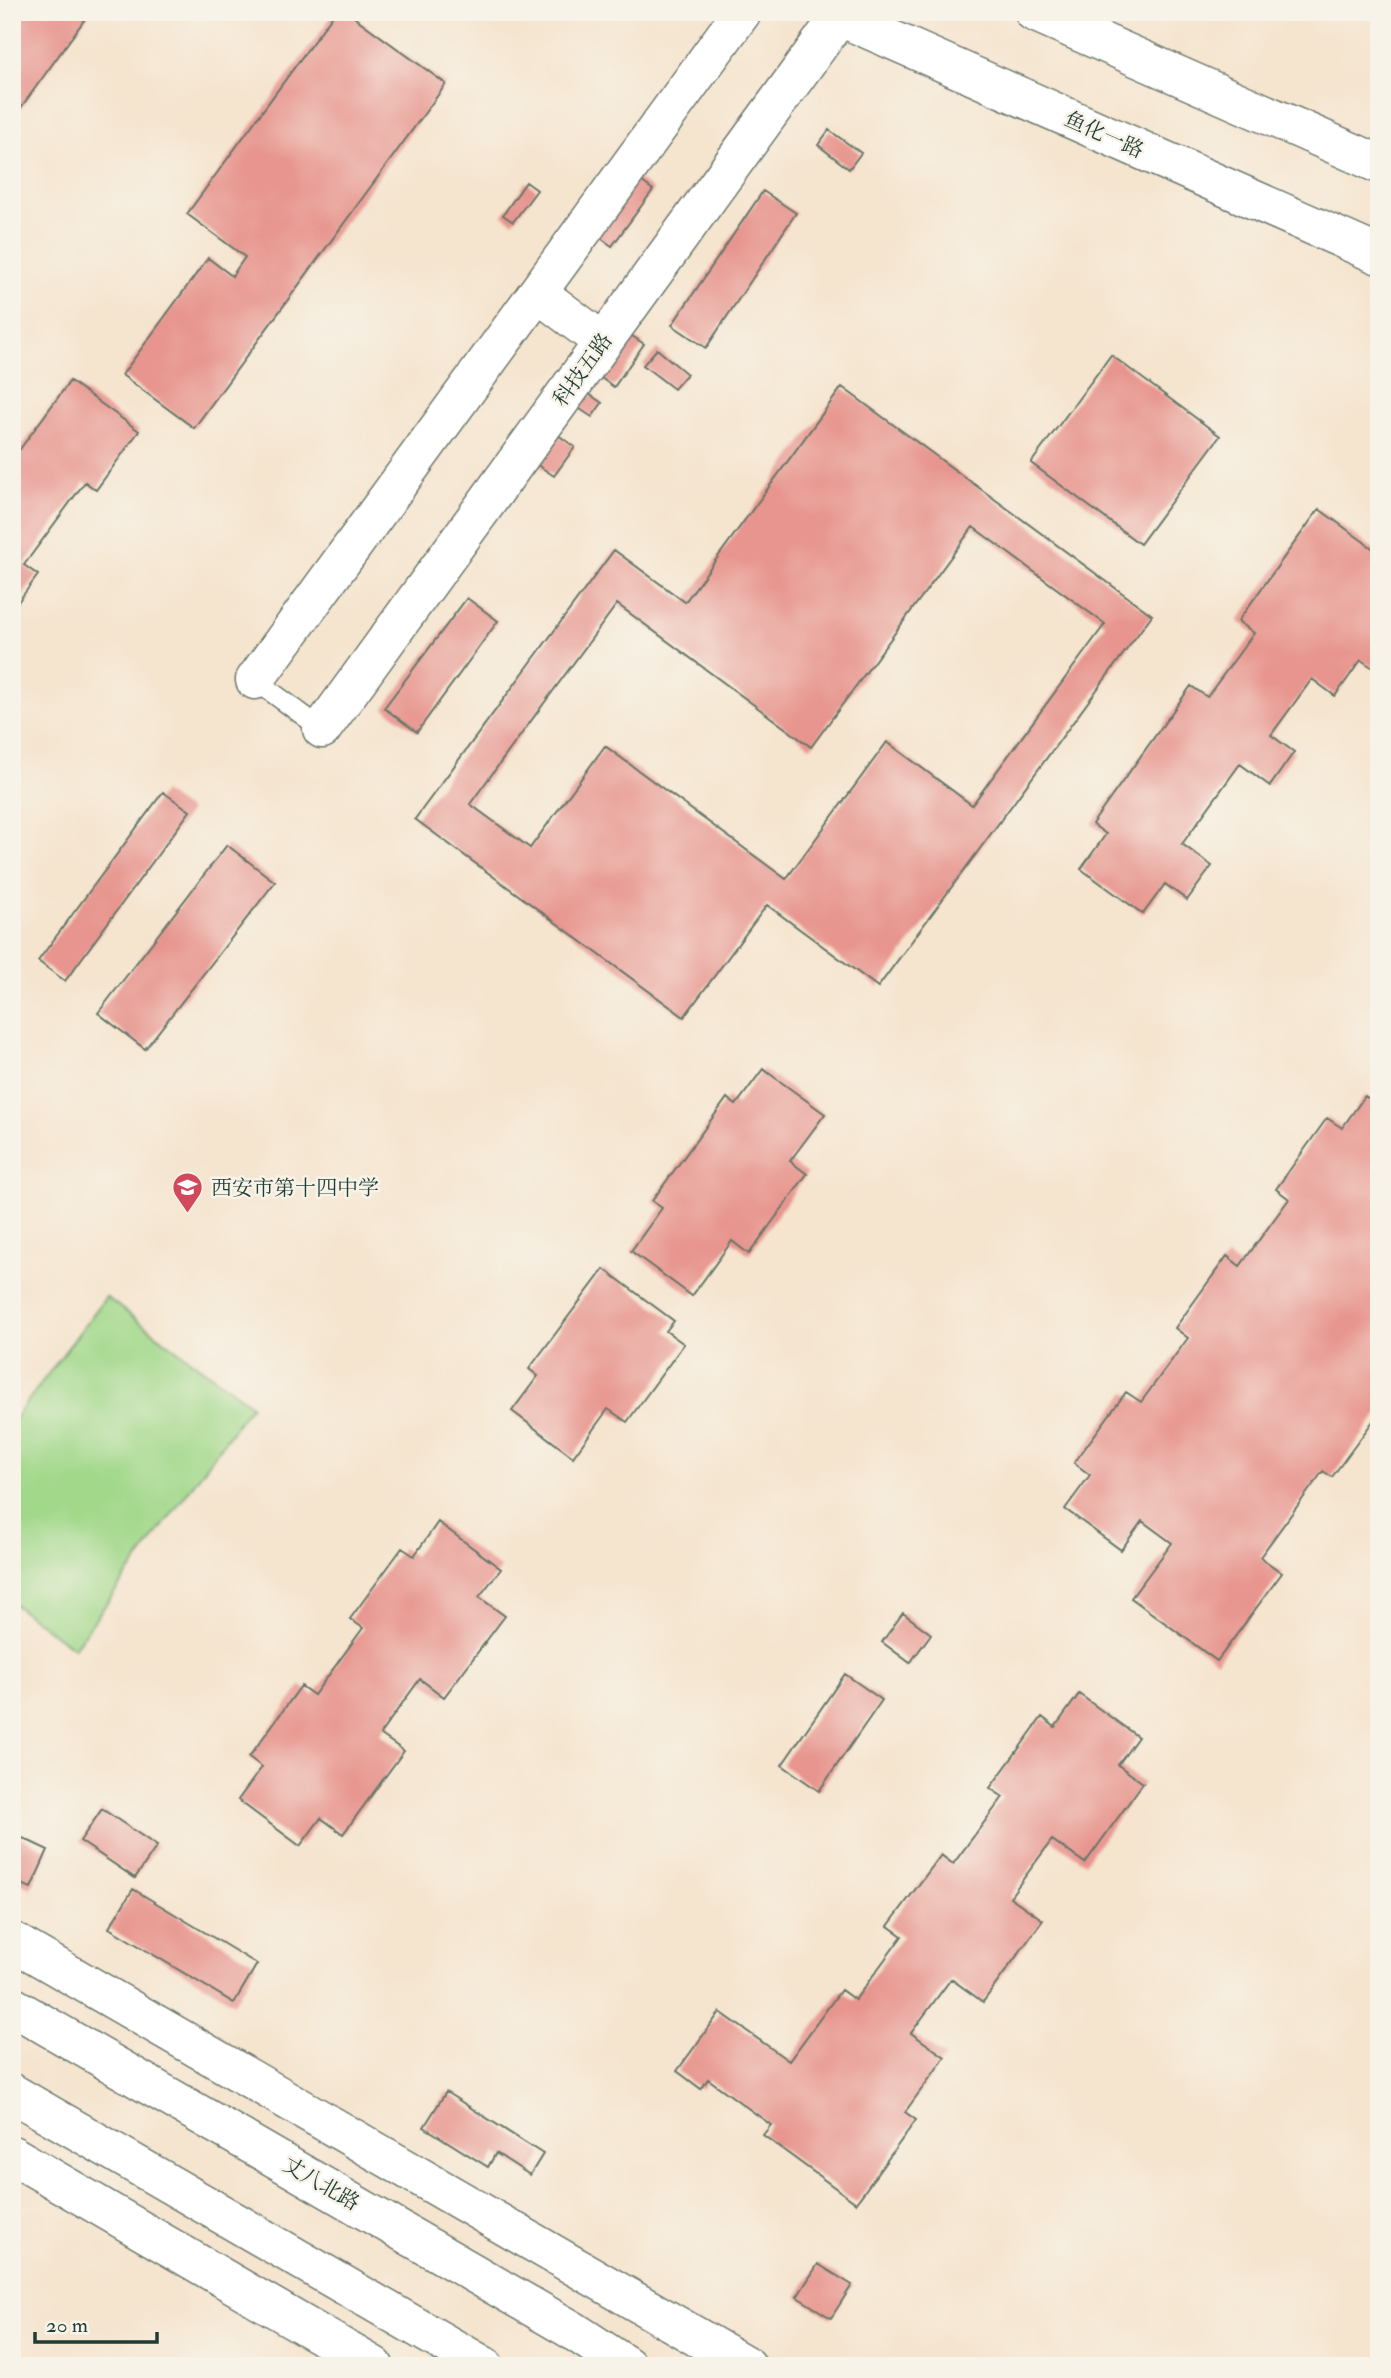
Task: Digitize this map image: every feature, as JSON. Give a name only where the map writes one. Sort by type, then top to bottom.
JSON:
[{"type":"main road","points":[[255,680],[742,12]]},
{"type":"main road","points":[[1034,12],[1379,164]]},
{"type":"main road","name":"鱼化一路","points":[[837,14],[1379,255]]},
{"type":"main road","name":"科技五路","points":[[322,729],[837,14]]},
{"type":"main road","points":[[538,293],[603,342]]},
{"type":"main road","points":[[12,1941],[747,2366]]},
{"type":"main road","name":"丈八北路","points":[[12,2006],[560,2323],[627,2366]]},
{"type":"main road","points":[[12,2093],[484,2366]]},
{"type":"main road","points":[[12,2155],[374,2366]]},
{"type":"lane","points":[[255,680],[322,729]]},
{"type":"green space","points":[[106,1297],[251,1405],[74,1648],[12,1603],[12,1422]]},
{"type":"building","points":[[12,12],[90,12],[12,120]]},
{"type":"building","points":[[335,12],[347,12],[446,84],[194,428],[122,375],[208,258],[232,276],[245,257],[187,214]]},
{"type":"building","points":[[829,130],[861,153],[849,169],[818,145]]},
{"type":"building","points":[[633,175],[653,190],[612,246],[591,231]]},
{"type":"building","points":[[526,182],[537,190],[513,222],[503,215]]},
{"type":"building","points":[[763,191],[796,213],[706,348],[672,325]]},
{"type":"building","points":[[614,324],[644,344],[614,387],[584,366]]},
{"type":"building","points":[[657,349],[687,374],[674,389],[643,365]]},
{"type":"building","points":[[1111,355],[1220,436],[1140,544],[1031,463]]},
{"type":"building","points":[[70,381],[139,431],[96,490],[85,482],[24,565],[38,575],[12,610],[12,460]]},
{"type":"building","points":[[572,382],[602,403],[592,417],[562,397]]},
{"type":"building","points":[[842,387],[1152,615],[878,987],[767,905],[684,1017],[415,819],[614,550],[685,602]],"holes":[[[973,527],[1105,624],[972,805],[887,742],[786,879],[605,746],[530,848],[470,804],[617,604],[811,747]]]},
{"type":"building","points":[[538,421],[575,447],[554,476],[517,451]]},
{"type":"building","points":[[1319,509],[1379,553],[1379,672],[1361,660],[1335,696],[1312,679],[1271,735],[1294,752],[1270,786],[1240,764],[1182,844],[1212,866],[1187,900],[1165,884],[1143,914],[1081,869],[1106,834],[1092,824],[1191,686],[1207,697],[1254,633],[1238,621]]},
{"type":"building","points":[[467,598],[498,621],[417,732],[384,708]]},
{"type":"building","points":[[163,792],[190,811],[65,981],[38,961]]},
{"type":"building","points":[[227,845],[275,882],[145,1049],[98,1013]]},
{"type":"building","points":[[763,1069],[825,1114],[790,1161],[807,1174],[749,1254],[732,1241],[692,1296],[631,1251],[662,1208],[652,1201],[727,1098],[736,1105]]},
{"type":"building","points":[[1365,1096],[1379,1106],[1379,1413],[1332,1477],[1323,1471],[1260,1557],[1282,1573],[1217,1661],[1131,1598],[1172,1543],[1142,1521],[1121,1550],[1065,1509],[1090,1475],[1074,1463],[1126,1392],[1141,1402],[1188,1338],[1175,1328],[1227,1256],[1240,1266],[1289,1199],[1276,1189],[1327,1118],[1342,1128]]},
{"type":"building","points":[[604,1269],[674,1321],[666,1331],[684,1344],[627,1422],[608,1409],[573,1457],[512,1411],[538,1376],[529,1369]]},
{"type":"building","points":[[438,1522],[501,1569],[479,1597],[505,1616],[444,1697],[420,1679],[380,1734],[404,1751],[343,1834],[321,1818],[300,1846],[238,1800],[262,1767],[249,1757],[301,1686],[314,1695],[363,1628],[350,1619],[402,1548],[414,1556]]},
{"type":"building","points":[[903,1613],[931,1634],[910,1663],[882,1642]]},
{"type":"building","points":[[845,1674],[882,1700],[819,1791],[782,1765]]},
{"type":"building","points":[[1079,1694],[1138,1737],[1118,1765],[1143,1783],[1085,1863],[1052,1840],[1010,1897],[1043,1920],[983,2002],[951,1979],[911,2033],[945,2057],[905,2112],[916,2120],[856,2203],[763,2135],[771,2125],[708,2079],[701,2089],[677,2071],[720,2012],[789,2061],[841,1990],[855,2000],[902,1936],[888,1926],[941,1855],[953,1864],[1003,1797],[990,1788],[1042,1717],[1055,1727]]},
{"type":"building","points":[[102,1809],[157,1846],[135,1878],[80,1841]]},
{"type":"building","points":[[12,1833],[48,1850],[31,1888],[12,1880]]},
{"type":"building","points":[[133,1889],[257,1964],[234,2003],[109,1928]]},
{"type":"building","points":[[446,2092],[543,2154],[530,2175],[496,2153],[488,2167],[424,2127]]},
{"type":"building","points":[[818,2264],[852,2285],[831,2318],[797,2297]]},
{"type":"place","name":"西安市第十四中学","points":[[188,1215]]}]
